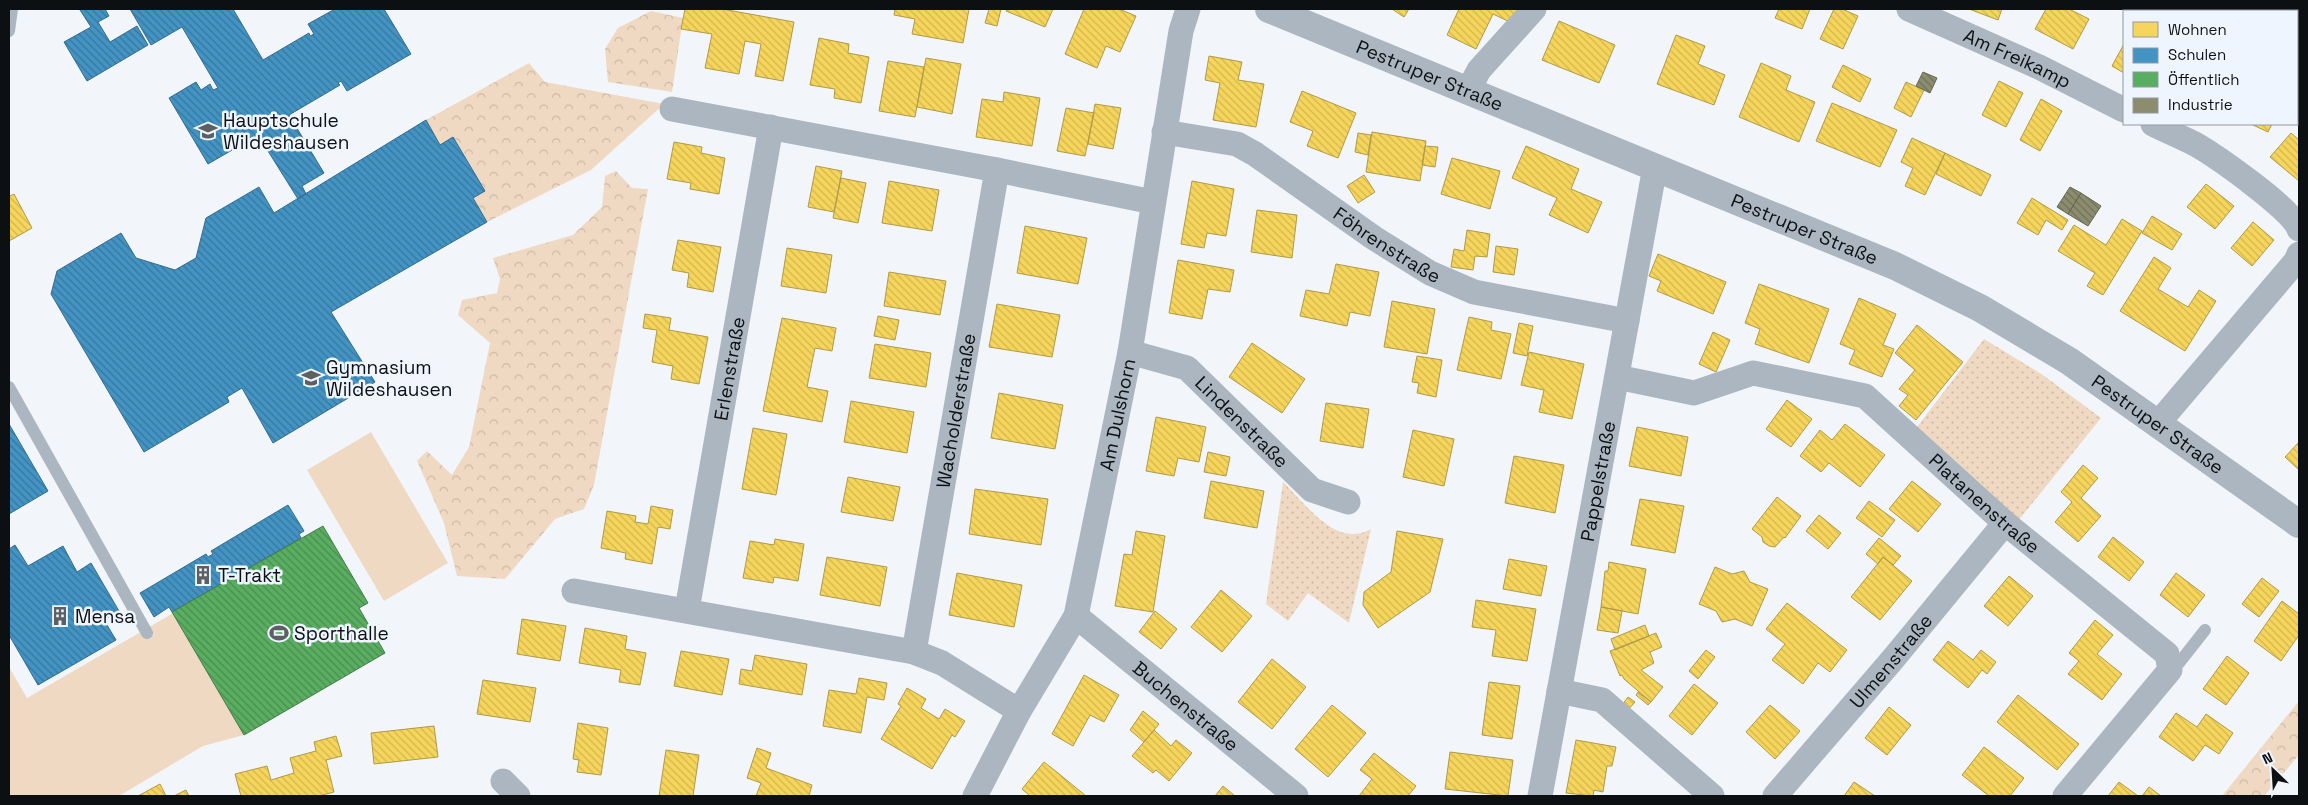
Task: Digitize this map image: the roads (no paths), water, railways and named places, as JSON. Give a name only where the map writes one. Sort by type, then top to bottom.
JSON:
[{"type":"street","name":"Am Dulshorn","points":[[975,796],[1019,711],[1076,616],[1130,352],[1181,31],[1188,9]]},
{"type":"street","name":"Pestruper Straße","points":[[1269,9],[1895,266],[1980,308],[2069,361],[2159,422],[2299,524]]},
{"type":"street","points":[[1468,91],[1479,70],[1534,9]]},
{"type":"street","name":"Am Freikamp","points":[[1909,9],[2039,67],[2123,109]]},
{"type":"street","points":[[672,109],[997,170],[1153,202]]},
{"type":"street","points":[[2155,125],[2196,145],[2236,172],[2292,216],[2299,229]]},
{"type":"street","name":"Erlenstraße","points":[[687,610],[771,127]]},
{"type":"street","name":"Föhrenstraße","points":[[1164,132],[1237,144],[1256,154],[1374,238],[1430,273],[1474,292],[1627,321]]},
{"type":"street","name":"Pappelstraße","points":[[1540,796],[1655,167]]},
{"type":"street","name":"Wacholderstraße","points":[[914,652],[997,170]]},
{"type":"street","points":[[2159,422],[2299,254]]},
{"type":"street","name":"Lindenstraße","points":[[1130,352],[1187,368],[1312,490],[1348,502]]},
{"type":"street","name":"Platanenstraße","points":[[1617,377],[1694,393],[1752,373],[1864,396],[2005,523],[2167,654],[2170,670]]},
{"type":"street","name":"Ulmenstraße","points":[[1775,796],[1893,659],[2005,523]]},
{"type":"street","points":[[574,591],[914,652],[942,663],[1019,711]]},
{"type":"street","name":"Buchenstraße","points":[[1076,616],[1296,796]]},
{"type":"street","points":[[2065,796],[2170,670]]},
{"type":"street","points":[[1559,692],[1602,700],[1712,796]]},
{"type":"lane","points":[[9,31],[12,9]]},
{"type":"lane","points":[[9,387],[147,633]]},
{"type":"lane","points":[[2170,670],[2179,663],[2205,630]]},
{"type":"place","name":"Hauptschule Wildeshausen","points":[[208,131]]},
{"type":"place","name":"Gymnasium Wildeshausen","points":[[311,378]]},
{"type":"place","name":"T-Trakt","points":[[203,575]]},
{"type":"place","name":"Mensa","points":[[60,616]]},
{"type":"place","name":"Sporthalle","points":[[279,633]]}]
